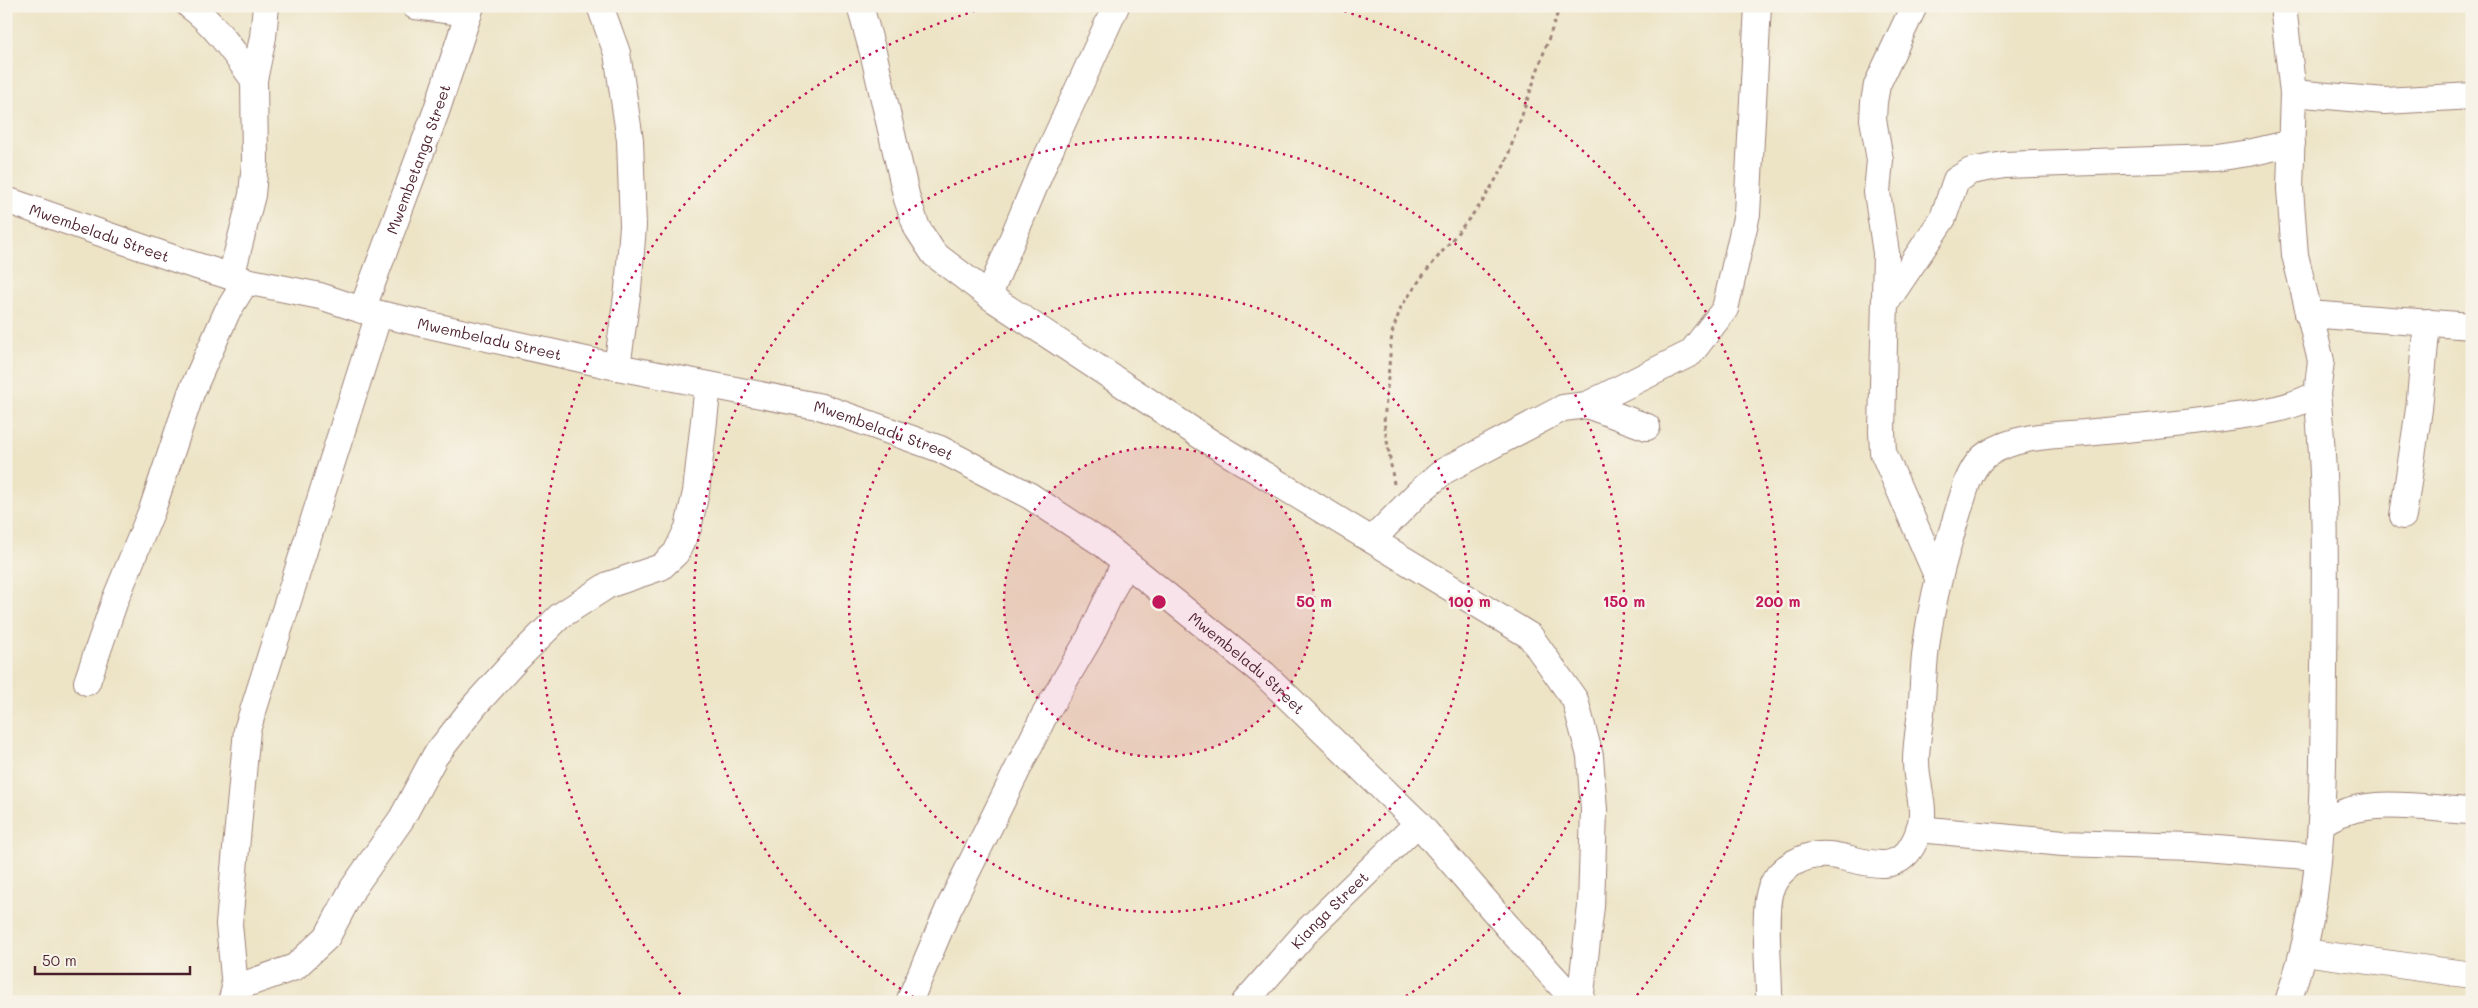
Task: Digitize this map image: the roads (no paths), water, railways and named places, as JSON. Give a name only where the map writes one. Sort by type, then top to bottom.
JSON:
[{"type":"street","points":[[190,6],[202,15],[228,45],[254,80]]},
{"type":"street","points":[[87,682],[115,600],[152,510],[191,393],[227,312],[239,279],[252,195],[255,162],[254,80],[266,6]]},
{"type":"street","points":[[415,6],[470,9]]},
{"type":"street","points":[[600,6],[617,53],[630,140],[633,226],[628,289],[617,367]]},
{"type":"street","points":[[860,6],[874,56],[907,199],[917,228],[934,254],[989,296],[1210,442],[1530,636],[1576,700],[1590,756],[1594,810],[1591,906],[1578,1002]]},
{"type":"street","points":[[989,296],[1045,161],[1116,6]]},
{"type":"street","points":[[1372,540],[1444,471],[1480,451],[1526,430],[1563,408],[1588,405],[1691,353],[1725,309],[1747,214],[1758,6]]},
{"type":"street","points":[[1914,6],[1890,62],[1877,85],[1874,102],[1873,119],[1880,160],[1877,192],[1886,253],[1882,412],[1883,452],[1938,578]]},
{"type":"street","points":[[2283,6],[2293,94],[2290,189],[2295,255],[2308,314],[2321,360],[2316,394],[2322,447],[2324,500],[2321,824],[2310,924],[2304,952],[2288,1002]]},
{"type":"street","name":"Mwembetanga Street","points":[[233,995],[229,924],[247,730],[370,312],[470,9]]},
{"type":"street","points":[[2293,94],[2385,101],[2472,96]]},
{"type":"street","points":[[1885,304],[1943,218],[1956,180],[1971,171],[2004,165],[2216,158],[2292,143]]},
{"type":"street","name":"Mwembeladu Street","points":[[6,200],[239,279],[320,296],[370,312],[617,367],[822,407],[940,449],[1030,496],[1103,544],[1264,674],[1418,823],[1508,927],[1578,1002]]},
{"type":"street","points":[[2308,314],[2472,326]]},
{"type":"street","points":[[2403,516],[2419,409],[2427,322]]},
{"type":"street","points":[[233,995],[295,966],[327,937],[353,888],[402,818],[435,756],[476,704],[560,616],[608,584],[661,567],[676,552],[688,528],[696,492],[708,385]]},
{"type":"street","points":[[1769,1002],[1768,906],[1770,889],[1781,872],[1801,858],[1828,855],[1862,863],[1882,865],[1902,856],[1912,846],[1919,829],[1924,816],[1916,762],[1926,654],[1938,578],[1966,483],[1974,468],[1985,455],[2007,446],[2040,437],[2189,424],[2298,404],[2316,394]]},
{"type":"street","points":[[1588,405],[1647,427]]},
{"type":"street","points":[[910,1002],[957,892],[1044,716],[1090,637],[1125,562]]},
{"type":"street","points":[[2321,824],[2332,816],[2367,807],[2472,812]]},
{"type":"street","name":"Kianga Street","points":[[1245,1002],[1309,929],[1418,823]]},
{"type":"street","points":[[1919,829],[2063,843],[2192,848],[2318,858]]},
{"type":"street","points":[[2304,952],[2472,975]]}]
